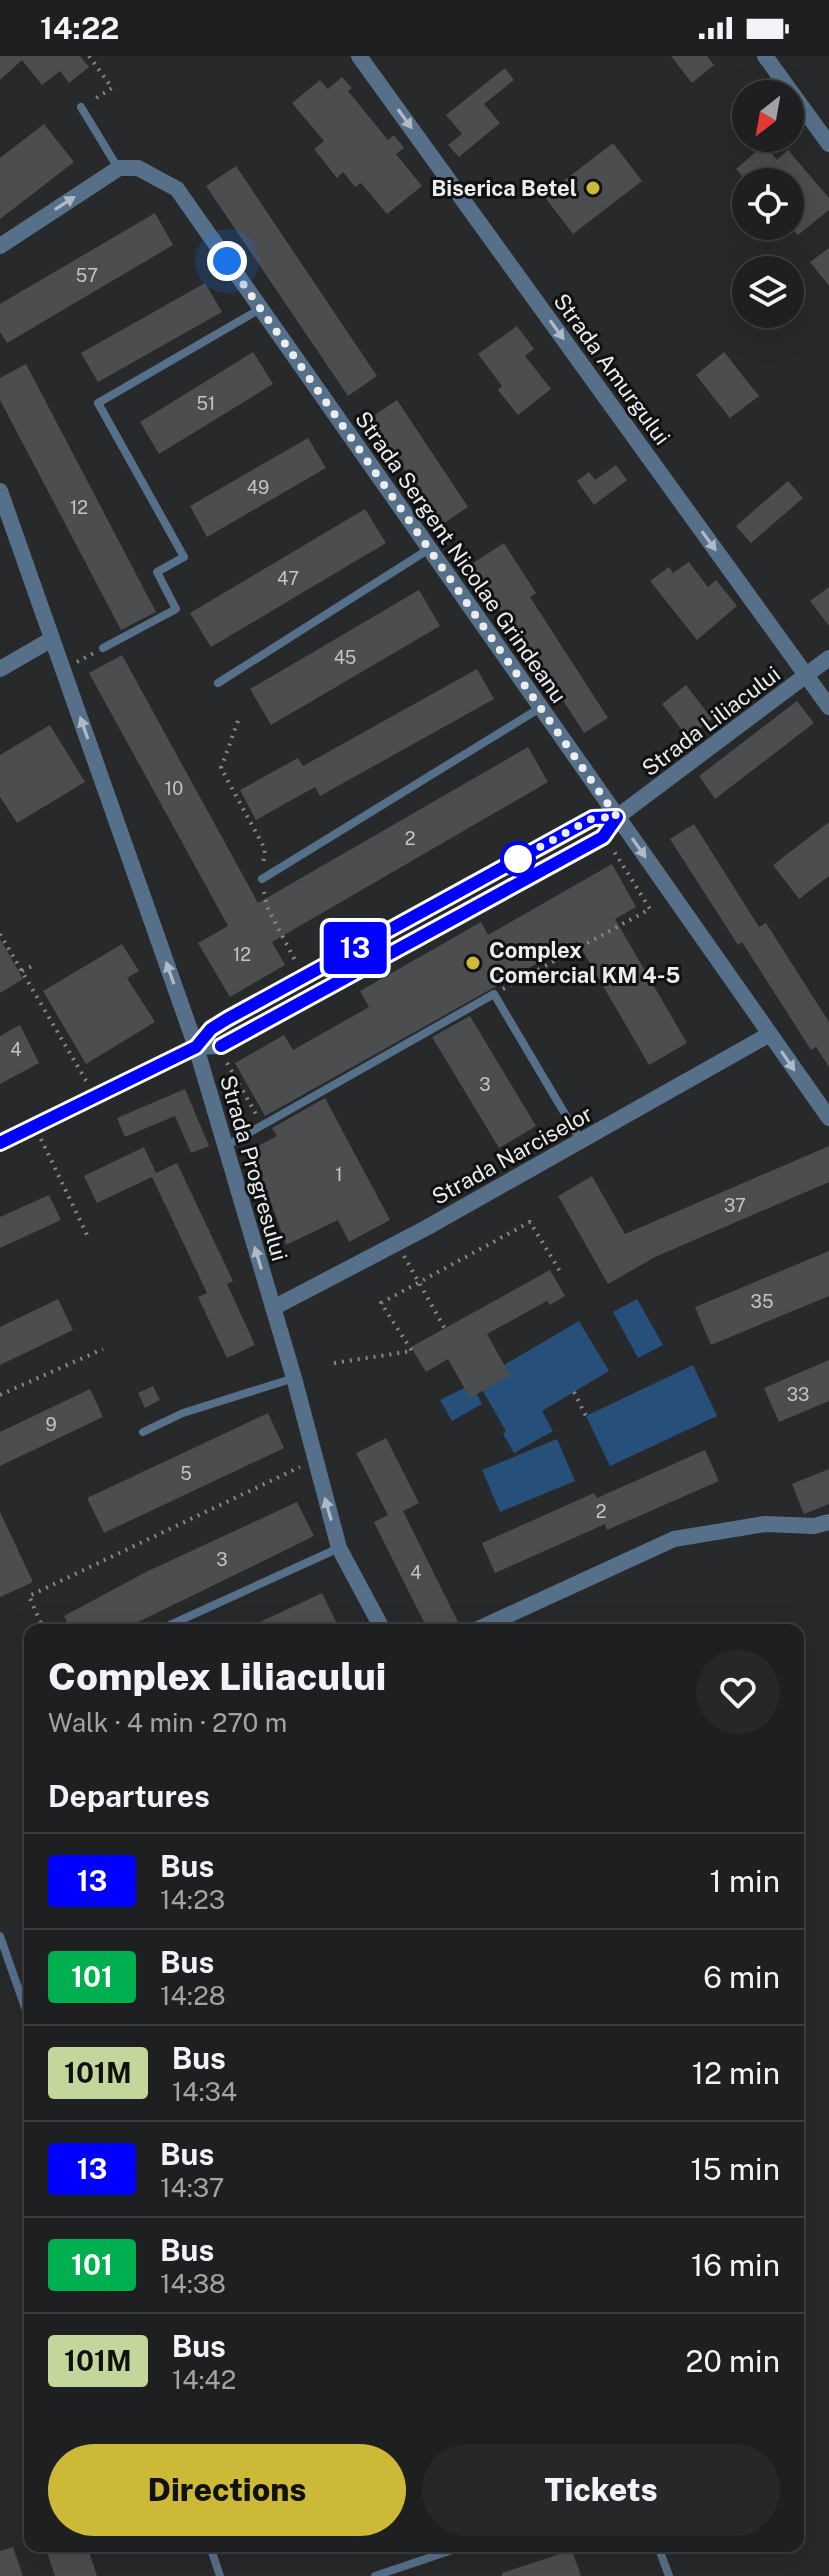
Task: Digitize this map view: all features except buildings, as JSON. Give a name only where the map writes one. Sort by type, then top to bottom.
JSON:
[{"type":"street","name":"Strada Amurgului","points":[[359,56],[829,707]]},
{"type":"street","points":[[765,56],[829,144]]},
{"type":"street","points":[[0,246],[119,168]]},
{"type":"street","name":"Strada Sergent Nicolae Grindeanu","points":[[119,168],[138,168],[177,189],[829,1118]]},
{"type":"street","name":"Strada Progresului","points":[[0,491],[196,1047],[294,1378],[339,1548],[380,1624]]},
{"type":"street","points":[[0,669],[52,639]]},
{"type":"street","name":"Strada Liliacului","points":[[196,1047],[221,1046],[254,1029],[603,837],[617,817],[829,658]]},
{"type":"street","points":[[0,1143],[196,1047],[211,1029],[593,818],[617,817]]},
{"type":"street","name":"Strada Narciselor","points":[[273,1308],[581,1142],[770,1034]]},
{"type":"street","points":[[489,1624],[674,1539],[765,1524],[814,1526],[829,1522]]},
{"type":"lane","points":[[81,107],[119,168]]},
{"type":"lane","points":[[103,648],[176,609],[157,572],[184,557],[98,403],[260,309]]},
{"type":"lane","points":[[218,683],[429,549]]},
{"type":"lane","points":[[262,879],[540,708]]},
{"type":"lane","points":[[224,1147],[494,994],[581,1142]]},
{"type":"lane","points":[[143,1432],[183,1413],[294,1378]]},
{"type":"lane","points":[[172,1624],[339,1548]]},
{"type":"lane","points":[[0,1936],[24,2005]]},
{"type":"lane","points":[[212,2552],[220,2576]]},
{"type":"lane","points":[[375,2576],[446,2552]]},
{"type":"lane","points":[[660,2552],[669,2576]]},
{"type":"path","points":[[81,107],[112,88],[89,56]]},
{"type":"path","points":[[63,670],[103,648]]},
{"type":"path","points":[[238,721],[221,768],[265,849],[262,879],[267,907],[304,976]]},
{"type":"path","points":[[494,994],[650,909],[612,847],[598,855]]},
{"type":"path","points":[[0,934],[95,1097]]},
{"type":"path","points":[[22,971],[32,966]]},
{"type":"path","points":[[224,1057],[262,1126]]},
{"type":"path","points":[[35,1126],[89,1239]]},
{"type":"path","points":[[334,1363],[412,1351],[381,1303],[530,1222],[561,1273]]},
{"type":"path","points":[[397,1243],[445,1329]]},
{"type":"path","points":[[0,1395],[103,1349]]},
{"type":"path","points":[[574,1392],[586,1416]]},
{"type":"path","points":[[41,1624],[29,1596],[314,1460]]},
{"type":"shaded area","points":[[637,1299],[663,1345],[638,1358],[613,1312]]},
{"type":"shaded area","points":[[579,1321],[609,1371],[542,1411],[553,1431],[514,1453],[503,1434],[506,1431],[477,1381]]},
{"type":"shaded area","points":[[693,1365],[717,1416],[610,1466],[586,1416]]},
{"type":"shaded area","points":[[472,1384],[482,1404],[452,1421],[440,1400]]},
{"type":"shaded area","points":[[557,1439],[575,1481],[500,1512],[482,1470]]},
{"type":"bus line","name":"13","points":[[0,1143],[196,1047],[211,1029],[227,1019],[593,818],[617,817],[603,837],[221,1046]]},
{"type":"place","name":"Biserica Betel","points":[[593,188]]},
{"type":"place","name":"Complex Comercial KM 4-5","points":[[473,963]]},
{"type":"route","points":[[227,261],[617,817],[593,818],[518,859]]}]
